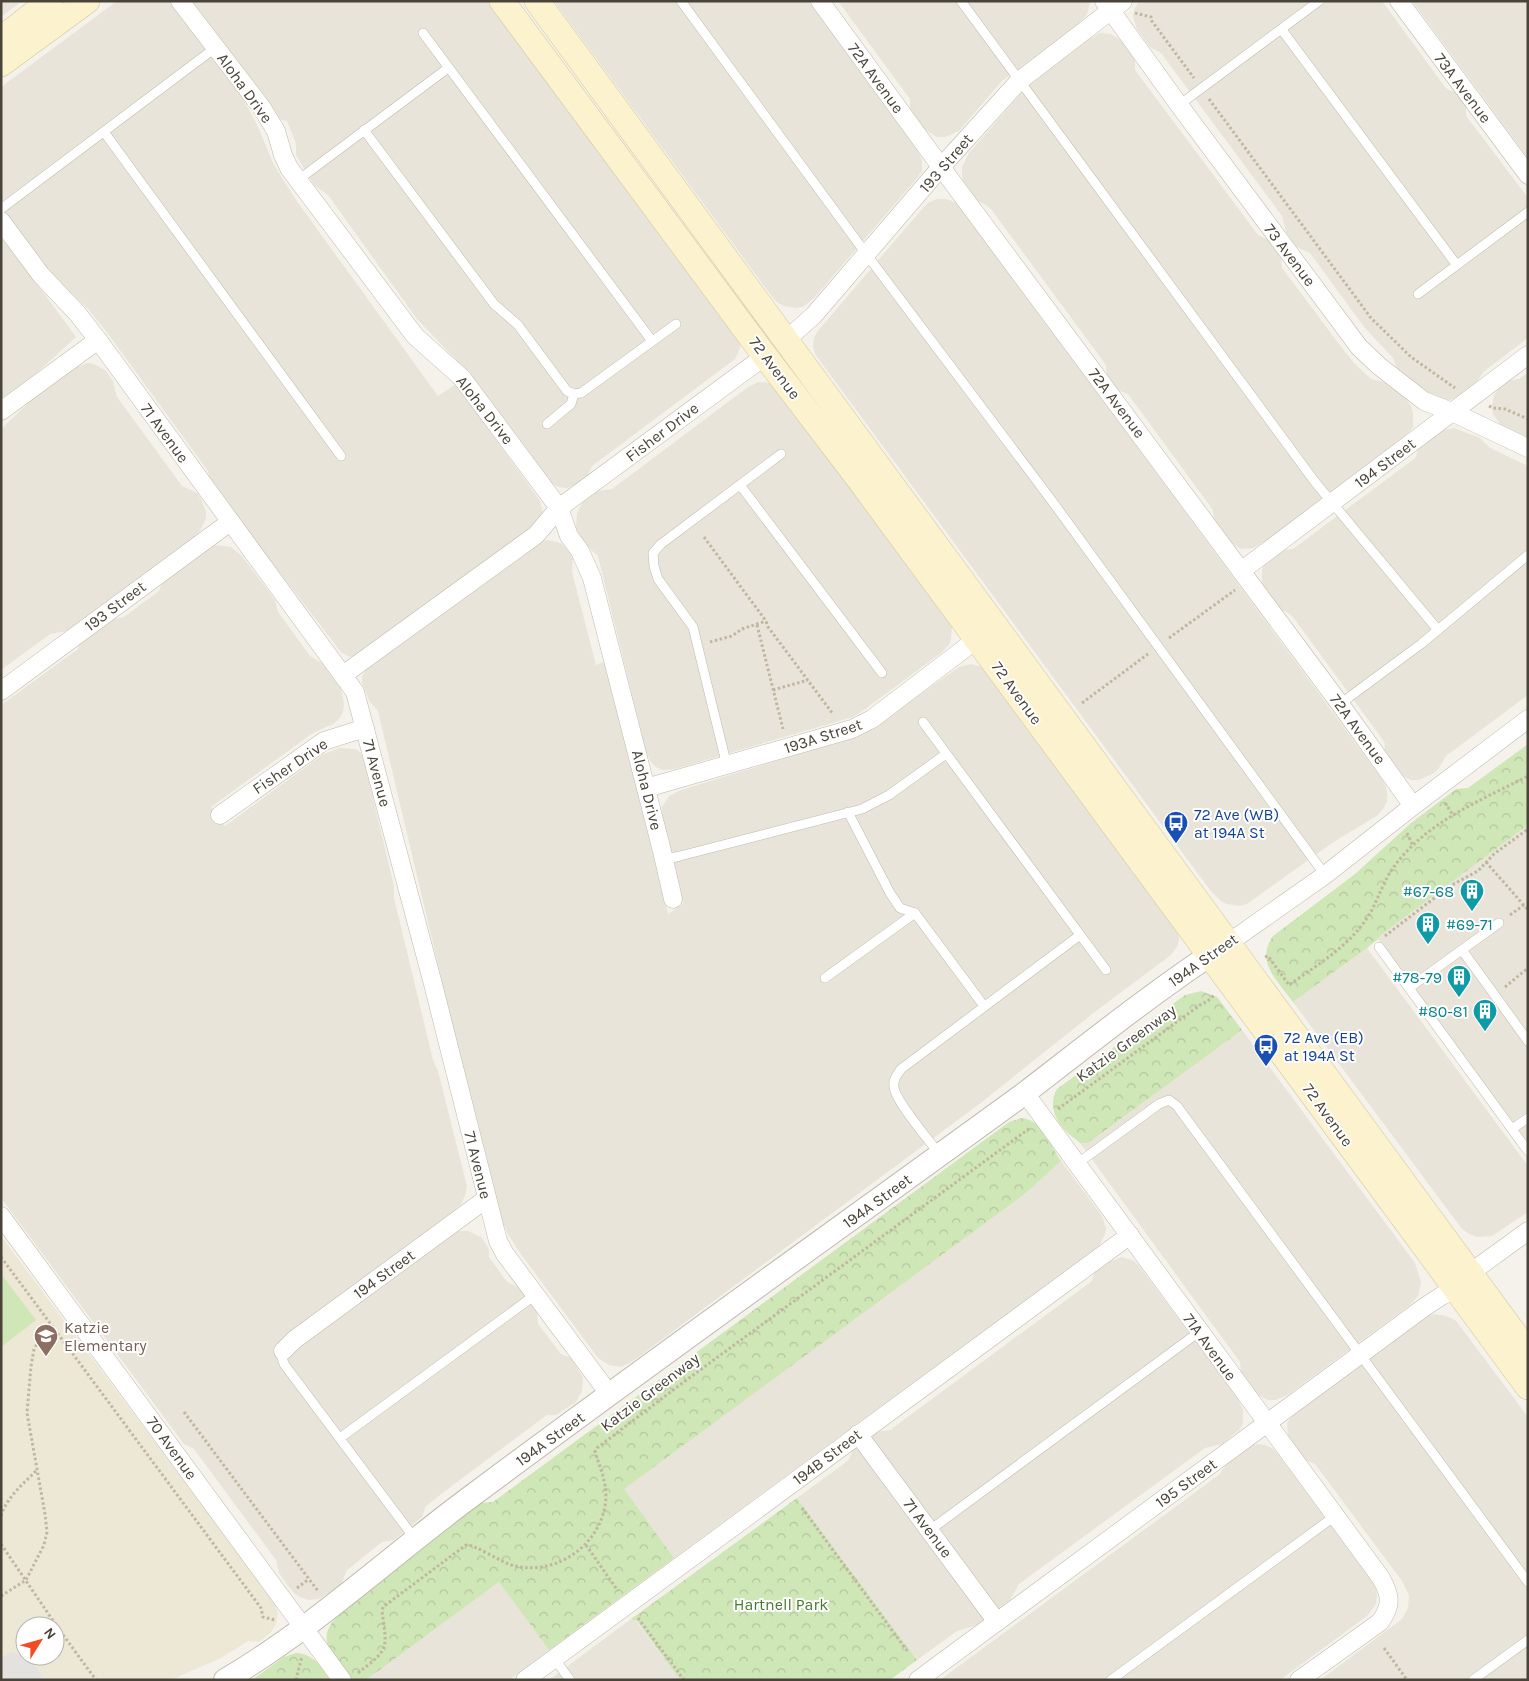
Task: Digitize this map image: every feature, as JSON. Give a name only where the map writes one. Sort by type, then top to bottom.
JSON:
[{"type":"main road","points":[[1,39],[50,1]]},
{"type":"main road","points":[[1,64],[88,1]]},
{"type":"main road","name":"72 Avenue","points":[[502,1],[977,639],[1218,949]]},
{"type":"main road","name":"72 Avenue","points":[[536,1],[915,517],[1218,949],[1463,1282],[1528,1387]]},
{"type":"main road","points":[[618,157],[662,197],[764,335],[785,341]]},
{"type":"main road","points":[[765,356],[786,362],[878,489],[915,517]]},
{"type":"main road","points":[[1463,1282],[1462,1292],[1480,1306],[1528,1369]]},
{"type":"main road","name":"72 Avenue","points":[[1463,1282],[1528,1352]]},
{"type":"street","name":"Aloha Drive","points":[[180,1],[269,119],[276,131],[283,155],[298,180],[415,336],[462,378],[559,508],[569,536],[580,552],[592,578],[673,899]]},
{"type":"street","name":"72A Avenue","points":[[820,1],[1340,704],[1413,806]]},
{"type":"street","name":"73A Avenue","points":[[1399,1],[1528,175]]},
{"type":"street","name":"193 Street","points":[[785,341],[814,315],[941,167],[1018,81],[1118,6]]},
{"type":"street","name":"73 Avenue","points":[[1118,6],[1179,106],[1359,347],[1379,366],[1424,401],[1452,412],[1528,448]]},
{"type":"street","name":"71 Avenue","points":[[1,220],[41,275],[77,313],[98,340],[355,692],[433,984],[498,1241],[505,1254],[610,1395]]},
{"type":"street","points":[[1,411],[98,340]]},
{"type":"street","name":"194 Street","points":[[1241,571],[1528,355]]},
{"type":"street","name":"Fisher Drive","points":[[343,675],[536,535],[559,508],[765,356]]},
{"type":"street","name":"193 Street","points":[[1,691],[230,522]]},
{"type":"street","name":"193A Street","points":[[646,788],[863,725],[903,697],[977,639]]},
{"type":"street","name":"194A Street","points":[[225,1680],[304,1627],[471,1496],[1025,1093],[1089,1043],[1218,949],[1324,875],[1528,719]]},
{"type":"street","name":"Fisher Drive","points":[[220,815],[324,741],[365,728]]},
{"type":"street","name":"71A Avenue","points":[[1025,1093],[1386,1587],[1389,1602],[1387,1612],[1380,1622],[1299,1680]]},
{"type":"street","name":"194 Street","points":[[283,1351],[294,1340],[486,1199]]},
{"type":"street","name":"70 Avenue","points":[[1,1216],[265,1577],[304,1627],[348,1678]]},
{"type":"street","name":"195 Street","points":[[918,1680],[1360,1353],[1431,1302],[1463,1282],[1528,1231]]},
{"type":"street","name":"194B Street","points":[[525,1680],[1130,1235]]},
{"type":"street","name":"71 Avenue","points":[[858,1434],[997,1622]]},
{"type":"lane","points":[[681,1],[867,255],[1047,493],[1324,875]]},
{"type":"lane","points":[[961,1],[1314,482],[1438,630]]},
{"type":"lane","points":[[1179,106],[1319,1]]},
{"type":"lane","points":[[1282,30],[1456,264]]},
{"type":"lane","points":[[423,33],[652,342]]},
{"type":"lane","points":[[1,209],[215,48]]},
{"type":"lane","points":[[298,180],[448,68]]},
{"type":"lane","points":[[364,130],[494,304],[518,325],[567,391],[574,394],[581,393],[676,324]]},
{"type":"lane","points":[[104,132],[341,456]]},
{"type":"lane","points":[[1418,294],[1528,212]]},
{"type":"lane","points":[[547,424],[571,404],[574,394]]},
{"type":"lane","points":[[726,766],[693,627],[658,579],[653,553],[660,544],[781,454]]},
{"type":"lane","points":[[740,485],[882,673]]},
{"type":"lane","points":[[1340,704],[1438,630],[1528,555]]},
{"type":"lane","points":[[923,722],[1106,970]]},
{"type":"lane","points":[[662,851],[671,858],[680,856],[848,812],[875,803],[946,754]]},
{"type":"lane","points":[[848,812],[900,908],[914,913],[984,1006]]},
{"type":"lane","points":[[825,978],[914,913]]},
{"type":"lane","points":[[1409,988],[1499,923]]},
{"type":"lane","points":[[940,1155],[899,1099],[894,1088],[895,1078],[901,1069],[1080,935]]},
{"type":"lane","points":[[1380,943],[1409,988],[1528,1150]]},
{"type":"lane","points":[[1462,950],[1528,1041]]},
{"type":"lane","points":[[1078,1163],[1159,1104],[1169,1100],[1177,1106],[1528,1582]]},
{"type":"lane","points":[[1512,1129],[1528,1118]]},
{"type":"lane","points":[[340,1438],[535,1295]]},
{"type":"lane","points":[[930,1530],[1199,1332]]},
{"type":"lane","points":[[283,1351],[284,1364],[415,1540]]},
{"type":"lane","points":[[1111,1680],[1335,1516]]},
{"type":"lane","points":[[1473,1680],[1528,1640]]},
{"type":"lane","points":[[554,1658],[570,1680]]},
{"type":"path","points":[[1118,6],[1151,17],[1151,20],[1371,318],[1411,357],[1458,390]]},
{"type":"path","points":[[1493,408],[1505,409],[1528,419]]},
{"type":"path","points":[[704,536],[766,621],[768,627],[834,714]]},
{"type":"path","points":[[697,645],[732,636],[742,629],[766,621]]},
{"type":"path","points":[[757,625],[782,729]]},
{"type":"path","points":[[773,690],[808,680]]},
{"type":"path","points":[[1268,956],[1289,985],[1344,946],[1367,919],[1393,869],[1413,846],[1453,815],[1528,776]]},
{"type":"path","points":[[1443,801],[1453,815]]},
{"type":"path","points":[[1380,943],[1450,886],[1478,871],[1494,854],[1528,829]]},
{"type":"path","points":[[1406,830],[1413,846]]},
{"type":"path","points":[[1486,862],[1528,910]]},
{"type":"path","points":[[1499,923],[1524,906]]},
{"type":"path","points":[[1495,996],[1528,968]]},
{"type":"path","name":"Katzie Greenway","points":[[1055,1110],[1208,1001],[1212,996]]},
{"type":"path","name":"Katzie Greenway","points":[[348,1678],[377,1658],[384,1649],[386,1639],[383,1607],[466,1545],[475,1546],[501,1561],[515,1566],[530,1568],[556,1563],[586,1545],[598,1529],[604,1513],[606,1496],[604,1478],[595,1452],[597,1448],[681,1384],[1036,1124]]},
{"type":"path","points":[[1,1257],[261,1608],[263,1617],[276,1620]]},
{"type":"path","points":[[1,1596],[26,1580],[44,1546],[47,1532],[27,1413],[34,1349],[41,1337],[53,1327]]},
{"type":"path","points":[[184,1412],[321,1595]]},
{"type":"path","points":[[1,1516],[13,1493],[37,1471]]},
{"type":"path","points":[[802,1508],[908,1652]]},
{"type":"path","points":[[1,1544],[96,1680]]},
{"type":"path","points":[[586,1545],[684,1680]]},
{"type":"path","points":[[294,1590],[309,1579]]},
{"type":"path","points":[[1384,1648],[1407,1680]]},
{"type":"path","points":[[296,1680],[303,1655]]},
{"type":"shaded area","points":[[1,1],[22,1],[1,17]]},
{"type":"shaded area","points":[[117,1],[171,1],[241,95],[258,127],[274,165],[296,200],[438,396],[456,384],[540,501],[543,513],[538,523],[354,656],[350,657],[341,652],[210,482],[208,471],[106,331],[88,309],[54,277],[1,207],[1,87]]},
{"type":"shaded area","points":[[192,1],[493,1],[740,341],[740,348],[735,359],[592,466],[586,479],[567,488],[550,483],[463,367],[417,319],[328,195],[314,185],[296,155],[296,143],[287,121],[277,119]]},
{"type":"shaded area","points":[[554,1],[809,1],[915,145],[922,160],[922,171],[815,297],[803,307],[784,306],[773,298]]},
{"type":"shaded area","points":[[838,1],[1090,1],[1090,3],[1087,14],[1079,23],[1002,81],[959,131],[945,137],[937,137],[924,129],[910,110],[910,99]]},
{"type":"shaded area","points":[[1139,1],[1382,1],[1445,87],[1458,93],[1466,105],[1467,117],[1528,198],[1528,338],[1483,372],[1476,384],[1459,397],[1450,400],[1433,396],[1397,369],[1393,358],[1365,328],[1310,253],[1294,244],[1286,232],[1282,216],[1161,53],[1150,47],[1137,29],[1133,17],[1134,10]]},
{"type":"shaded area","points":[[1412,1],[1528,1],[1528,158]]},
{"type":"shaded area","points":[[1100,33],[1111,34],[1122,41],[1135,60],[1135,70],[1258,235],[1269,240],[1280,255],[1282,268],[1354,363],[1371,379],[1384,382],[1406,399],[1411,406],[1413,427],[1405,437],[1267,540],[1253,548],[1241,549],[1229,542],[1214,521],[1213,510],[1128,394],[1117,390],[1107,376],[1106,365],[991,209],[977,201],[964,184],[962,167],[969,153],[1030,83],[1084,42]]},
{"type":"shaded area","points":[[937,199],[955,202],[962,209],[1384,782],[1387,791],[1387,801],[1378,815],[1332,843],[1247,904],[1240,906],[1227,904],[1210,890],[815,354],[813,346],[817,332],[922,209],[928,203]]},
{"type":"shaded area","points":[[1,235],[76,337],[8,399],[1,401]]},
{"type":"shaded area","points":[[87,363],[94,364],[105,370],[113,381],[117,397],[182,486],[197,493],[206,512],[206,518],[200,531],[195,536],[67,631],[50,634],[1,670],[1,429],[37,395],[74,368]]},
{"type":"shaded area","points":[[1528,373],[1528,437],[1500,424],[1493,414],[1492,408],[1494,395],[1499,388],[1508,380],[1519,379]]},
{"type":"shaded area","points":[[758,382],[770,383],[950,620],[952,627],[951,639],[949,645],[941,653],[853,717],[675,769],[663,770],[652,763],[646,752],[598,556],[587,546],[579,534],[576,527],[577,513],[583,502],[598,491],[612,489],[748,387]]},
{"type":"shaded area","points":[[1454,428],[1480,438],[1490,448],[1528,466],[1528,695],[1446,756],[1434,773],[1419,780],[1411,780],[1397,772],[1384,752],[1385,744],[1383,740],[1293,617],[1287,612],[1278,609],[1262,583],[1262,571],[1264,564],[1281,550],[1293,549],[1414,459],[1420,446],[1442,430]]},
{"type":"shaded area","points":[[548,540],[560,543],[573,558],[572,572],[596,665],[606,661],[668,914],[683,904],[662,818],[662,807],[669,796],[681,790],[864,734],[959,667],[971,664],[983,667],[1178,933],[1179,940],[1177,947],[1171,955],[1096,1011],[982,1102],[633,1361],[621,1367],[609,1365],[598,1358],[520,1253],[499,1215],[378,711],[370,702],[362,683],[362,676],[368,666],[541,542]]},
{"type":"shaded area","points":[[215,545],[231,547],[242,556],[275,600],[278,612],[310,656],[322,663],[341,689],[344,704],[343,712],[333,724],[313,733],[211,807],[225,826],[322,755],[339,748],[355,749],[363,756],[394,886],[394,898],[433,1060],[438,1071],[467,1186],[461,1204],[455,1210],[284,1337],[277,1346],[452,1233],[468,1231],[481,1237],[489,1250],[489,1257],[507,1282],[518,1287],[537,1313],[538,1324],[561,1354],[571,1358],[583,1377],[582,1391],[576,1402],[556,1415],[547,1415],[426,1506],[422,1517],[394,1540],[382,1542],[346,1571],[342,1583],[332,1591],[318,1599],[309,1600],[294,1593],[288,1586],[279,1573],[276,1560],[194,1449],[184,1444],[1,1198],[1,705],[78,649],[80,643],[111,620],[124,617],[159,591],[162,583],[209,547]]},
{"type":"shaded area","points":[[1528,825],[1528,1142],[1378,939]]},
{"type":"shaded area","points":[[1367,948],[1528,1166],[1528,1212],[1492,1236],[1477,1237],[1462,1229],[1293,1002]]},
{"type":"shaded area","points":[[1242,1030],[1415,1263],[1421,1282],[1418,1296],[1410,1305],[1289,1394],[1276,1400],[1268,1400],[1256,1394],[1241,1375],[1240,1362],[1080,1143],[1088,1143]]},
{"type":"shaded area","points":[[1061,1161],[1102,1216],[1106,1228],[1099,1246],[674,1558],[623,1489],[1026,1193]]},
{"type":"shaded area","name":"Katzie Elementary","points":[[1,1236],[274,1602],[278,1613],[276,1624],[271,1632],[259,1642],[248,1641],[221,1658],[171,1680],[1,1680]]},
{"type":"shaded area","points":[[1122,1257],[1134,1261],[1139,1266],[1237,1397],[1243,1410],[1243,1423],[1240,1429],[1222,1444],[1205,1448],[1019,1584],[1010,1600],[975,1626],[957,1631],[917,1660],[797,1498],[845,1463],[853,1450],[875,1432],[890,1430],[1092,1281],[1095,1271],[1108,1262]]},
{"type":"shaded area","points":[[1433,1314],[1455,1320],[1528,1417],[1528,1680],[1320,1680],[1402,1619],[1408,1608],[1409,1595],[1402,1581],[1315,1464],[1305,1460],[1291,1443],[1288,1436],[1287,1423],[1295,1412],[1427,1316]]},
{"type":"shaded area","points":[[1257,1444],[1272,1448],[1277,1453],[1371,1580],[1377,1595],[1376,1604],[1367,1616],[1280,1680],[940,1680],[1220,1474],[1229,1460],[1249,1446]]},
{"type":"shaded area","points":[[499,1582],[549,1650],[509,1680],[366,1680]]},
{"type":"shaded area","points":[[631,1619],[636,1621],[680,1680],[549,1680]]},
{"type":"shaded area","points":[[11,1652],[15,1653],[15,1666],[35,1666],[44,1680],[1,1680],[1,1658]]},
{"type":"green space","points":[[1528,744],[1528,825],[1293,1002],[1275,978],[1267,963],[1268,945],[1273,936],[1355,874],[1411,823],[1456,789],[1468,788]]},
{"type":"green space","points":[[1201,991],[1217,997],[1242,1030],[1088,1143],[1080,1143],[1063,1128],[1056,1118],[1053,1106],[1054,1095],[1057,1089],[1185,995]]},
{"type":"green space","points":[[1022,1118],[1030,1120],[1041,1128],[1061,1161],[1026,1193],[624,1489],[674,1558],[549,1650],[499,1582],[366,1680],[351,1680],[329,1650],[327,1642],[330,1625],[337,1617],[478,1505],[493,1502],[1009,1122]]},
{"type":"green space","points":[[1,1274],[36,1320],[1,1347]]},
{"type":"green space","name":"Hartnell Park","points":[[797,1498],[917,1660],[890,1680],[680,1680],[637,1621],[631,1619]]},
{"type":"green space","points":[[296,1653],[312,1659],[320,1666],[330,1680],[252,1680],[284,1657]]},
{"type":"place","name":"72 Ave (WB) at 194A St","points":[[1176,844]]},
{"type":"place","name":"#67-68","points":[[1472,912]]},
{"type":"place","name":"#69-71","points":[[1428,945]]},
{"type":"place","name":"#78-79","points":[[1459,998]]},
{"type":"place","name":"#80-81","points":[[1485,1032]]},
{"type":"place","name":"72 Ave (EB) at 194A St","points":[[1266,1067]]},
{"type":"place","name":"Katzie Elementary","points":[[46,1357]]}]
